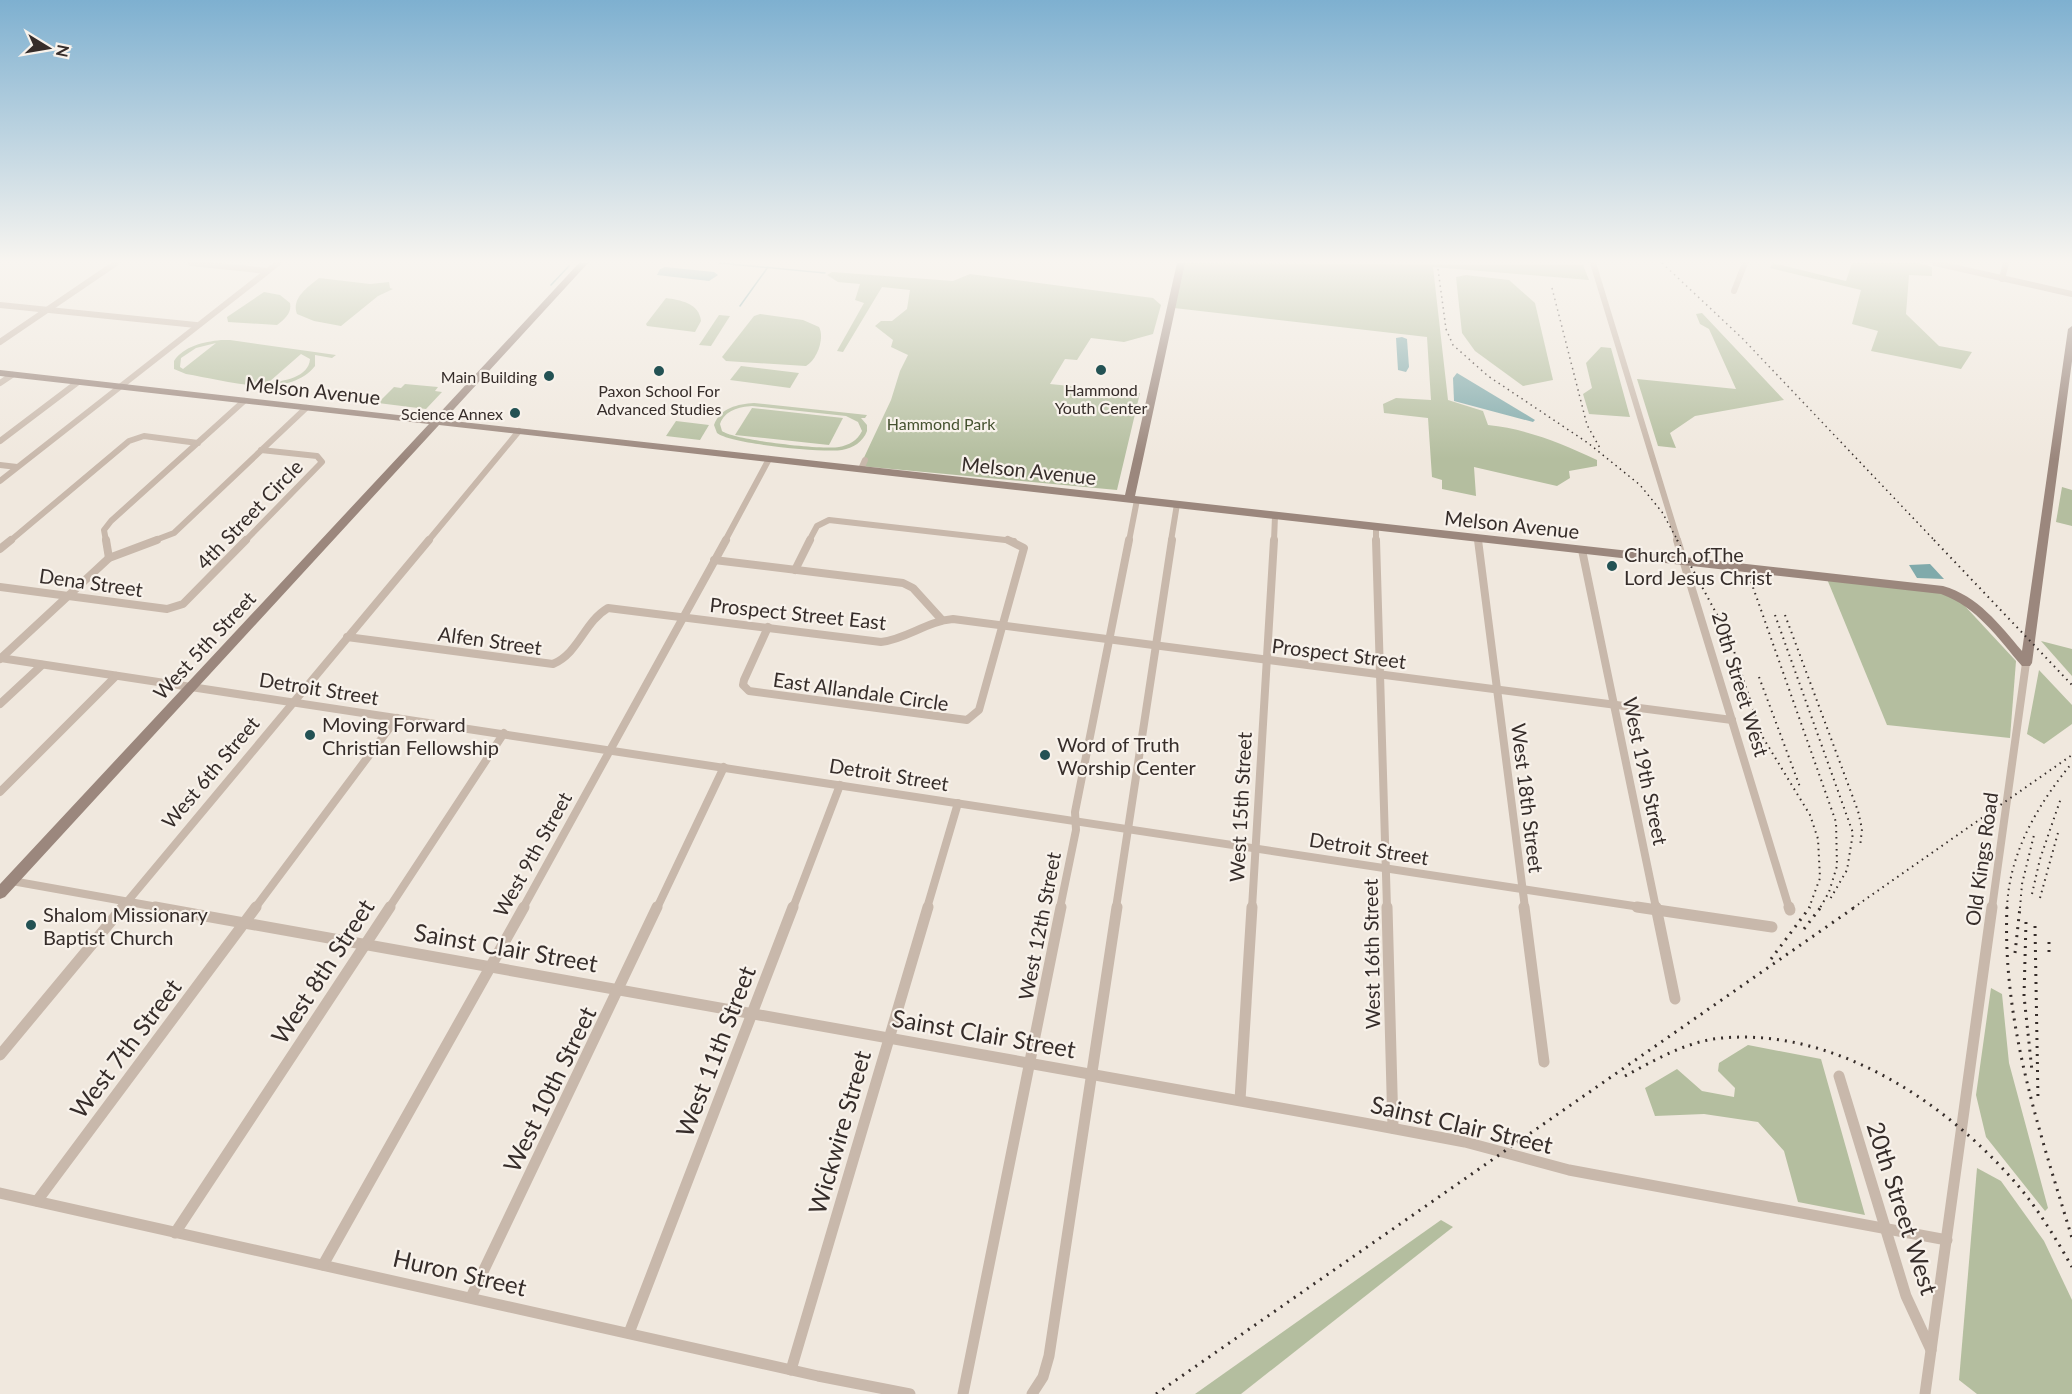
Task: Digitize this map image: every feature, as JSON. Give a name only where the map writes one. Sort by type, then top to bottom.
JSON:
[{"type":"street","points":[[0,342],[21,328]]},
{"type":"street","points":[[0,481],[192,328]]},
{"type":"street","name":"West 5th Street","points":[[0,893],[523,328]]},
{"type":"street","name":"West 12th Street","points":[[963,1394],[1076,830],[1075,820],[1133,500],[1168,328]]},
{"type":"street","name":"20th Street West","points":[[1613,328],[1790,910]]},
{"type":"street","name":"Old Kings Road","points":[[1925,1394],[2026,663],[2068,379],[2072,328]]},
{"type":"street","name":"Melson Avenue","points":[[0,373],[769,459],[863,465],[1133,500],[1683,561],[1956,594],[1976,608],[2026,663]]},
{"type":"street","points":[[0,384],[12,375]]},
{"type":"street","points":[[0,441],[78,382]]},
{"type":"street","points":[[109,558],[104,530],[107,526],[244,401]]},
{"type":"street","points":[[0,658],[109,558],[169,537],[306,408]]},
{"type":"street","name":"West 6th Street","points":[[0,1055],[519,431]]},
{"type":"street","points":[[0,549],[129,441],[144,436],[198,442]]},
{"type":"street","name":"4th Street Circle","points":[[178,607],[186,602],[321,462],[316,456],[261,450]]},
{"type":"street","name":"West 9th Street","points":[[323,1265],[611,750],[769,459]]},
{"type":"street","points":[[0,465],[17,467]]},
{"type":"street","points":[[1034,1391],[1048,1363],[1177,504]]},
{"type":"street","name":"West 15th Street","points":[[1240,1100],[1275,516]]},
{"type":"street","points":[[795,570],[817,526],[824,521],[834,519],[1013,540],[1022,544],[1024,551],[1003,626]]},
{"type":"street","name":"West 16th Street","points":[[1376,527],[1393,1128]]},
{"type":"street","name":"West 18th Street","points":[[1478,538],[1544,1062]]},
{"type":"street","name":"West 19th Street","points":[[1582,550],[1675,999]]},
{"type":"street","points":[[714,560],[909,585],[942,620]]},
{"type":"street","name":"Dena Street","points":[[0,587],[167,609],[178,607]]},
{"type":"street","name":"Alfen Street","points":[[347,637],[553,664],[569,656],[595,616],[603,610],[615,607],[683,616]]},
{"type":"street","name":"Prospect Street East","points":[[683,616],[888,642],[942,620]]},
{"type":"street","name":"Prospect Street","points":[[942,620],[1156,645],[1732,720]]},
{"type":"street","name":"East Allandale Circle","points":[[768,627],[744,680],[746,688],[754,693],[960,721],[973,718],[979,710],[1003,626]]},
{"type":"street","name":"Detroit Street","points":[[0,658],[1772,927]]},
{"type":"street","points":[[0,704],[42,665]]},
{"type":"street","points":[[0,792],[116,676]]},
{"type":"street","name":"West 7th Street","points":[[38,1201],[397,718]]},
{"type":"street","name":"West 8th Street","points":[[175,1233],[504,733]]},
{"type":"street","name":"West 10th Street","points":[[471,1297],[724,767]]},
{"type":"street","name":"West 11th Street","points":[[628,1333],[840,785]]},
{"type":"street","name":"Wickwire Street","points":[[791,1370],[958,803]]},
{"type":"street","name":"Sainst Clair Street","points":[[12,881],[246,921],[1393,1128],[1475,1144],[1569,1170],[1947,1239]]},
{"type":"street","name":"20th Street West","points":[[1839,1076],[1906,1296],[1931,1351]]},
{"type":"street","name":"Huron Street","points":[[0,1193],[791,1370],[910,1394]]},
{"type":"green space","points":[[663,328],[697,328],[695,332]]},
{"type":"green space","points":[[710,328],[722,328],[711,346],[699,345]]},
{"type":"green space","points":[[745,328],[819,328],[821,332],[817,354],[806,366],[726,361],[722,357]]},
{"type":"green space","name":"Hammond Park","points":[[850,328],[857,328],[843,352],[837,351]]},
{"type":"green space","name":"Hammond Park","points":[[878,328],[1155,328],[1153,334],[1124,342],[1091,338],[1077,360],[1065,359],[1050,384],[1140,393],[1117,490],[860,466],[891,400],[900,371],[908,355],[891,347],[893,340]]},
{"type":"green space","points":[[1349,328],[1440,328],[1448,400],[1483,411],[1488,425],[1530,433],[1557,443],[1597,460],[1597,466],[1569,471],[1570,478],[1557,486],[1474,467],[1476,496],[1442,489],[1442,480],[1432,477],[1428,418],[1384,413],[1383,404],[1396,398],[1431,400],[1427,337]]},
{"type":"green space","points":[[1461,328],[1541,328],[1553,380],[1523,386],[1475,351],[1462,333]]},
{"type":"green space","points":[[1707,328],[1716,328],[1784,400],[1695,416],[1670,433],[1676,448],[1658,446],[1637,379],[1736,389]]},
{"type":"green space","points":[[1867,328],[1920,328],[1939,346],[1972,352],[1961,369],[1871,351],[1878,331]]},
{"type":"green space","points":[[221,340],[336,355],[332,358],[315,355],[315,366],[303,377],[288,383],[272,385],[236,383],[186,374],[174,369],[174,361],[183,352],[194,346]],"holes":[[[216,343],[183,369],[180,367],[181,358],[196,348]],[[301,354],[310,359],[305,370],[294,377],[269,382]]]},
{"type":"green space","points":[[1601,347],[1611,348],[1630,417],[1589,414],[1583,394],[1592,388],[1586,363]]},
{"type":"green space","points":[[741,366],[799,373],[790,388],[730,380]]},
{"type":"green space","points":[[405,384],[438,387],[435,391],[442,392],[426,409],[378,403],[394,387],[401,388]]},
{"type":"green space","points":[[754,403],[867,415],[861,418],[867,425],[867,431],[854,446],[832,451],[758,444],[739,441],[717,433],[714,425],[725,411],[736,406]],"holes":[[[752,406],[846,416],[858,422],[862,431],[852,442],[830,448],[743,438],[722,431],[720,424],[729,412],[737,408]]]},
{"type":"green space","points":[[752,408],[843,418],[829,445],[735,435]]},
{"type":"green space","points":[[676,421],[709,425],[700,440],[666,436]]},
{"type":"green space","points":[[2062,487],[2072,490],[2072,526],[2056,522]]},
{"type":"green space","points":[[1827,579],[1948,594],[1963,604],[2016,661],[2010,738],[1887,725]]},
{"type":"green space","points":[[2041,641],[2072,649],[2072,676]]},
{"type":"green space","points":[[2039,670],[2072,705],[2072,724],[2044,744],[2027,734]]},
{"type":"green space","points":[[1991,988],[2002,994],[2009,1063],[2048,1208],[2045,1211],[1986,1137],[1976,1095]]},
{"type":"green space","points":[[1748,1045],[1821,1059],[1865,1215],[1798,1202],[1784,1151],[1758,1122],[1704,1114],[1655,1116],[1645,1088],[1677,1069],[1702,1091],[1734,1097],[1735,1088],[1718,1071],[1719,1063]]},
{"type":"green space","points":[[1977,1168],[2001,1181],[2044,1241],[2072,1300],[2072,1394],[1977,1394],[1959,1380]]},
{"type":"green space","points":[[1441,1220],[1453,1227],[1241,1394],[1195,1394]]},
{"type":"water","points":[[1396,338],[1407,339],[1409,367],[1406,372],[1398,370]]},
{"type":"water","points":[[1457,373],[1535,420],[1533,422],[1454,401],[1453,378]]},
{"type":"water","points":[[1930,564],[1944,579],[1917,578],[1909,565]]},
{"type":"railway","points":[[1446,328],[1453,345],[1488,376],[1588,443],[1640,485],[1662,512],[1678,541]]},
{"type":"railway","points":[[1562,328],[1587,425],[1600,448]]},
{"type":"railway","points":[[1731,328],[1935,541]]},
{"type":"railway","points":[[1677,540],[1730,639],[1762,736],[1810,815],[1818,839],[1820,878],[1809,908]]},
{"type":"railway","points":[[1934,540],[2072,685]]},
{"type":"railway","points":[[1749,576],[1836,822],[1837,866],[1829,892],[1820,908]]},
{"type":"railway","points":[[1775,615],[1853,833],[1847,870],[1829,901]]},
{"type":"railway","points":[[1785,615],[1858,811],[1862,829],[1860,847]]},
{"type":"railway","points":[[1759,677],[1800,787]]},
{"type":"railway","points":[[1853,908],[2072,755]]},
{"type":"railway","points":[[2007,908],[2013,868],[2019,849],[2037,812],[2072,763]]},
{"type":"railway","points":[[2032,894],[2040,859],[2061,798]]},
{"type":"railway","points":[[2040,898],[2059,829]]},
{"type":"railway","points":[[2020,908],[2022,884],[2034,835]]},
{"type":"railway","points":[[1771,959],[1810,907]]},
{"type":"railway","points":[[1804,929],[1821,907]]},
{"type":"railway","points":[[1156,1394],[1855,907]]},
{"type":"railway","points":[[2015,953],[2020,907]]},
{"type":"railway","points":[[2007,908],[2010,992],[2025,1075],[2072,1238]]},
{"type":"railway","points":[[2026,922],[2024,996],[2032,1071]]},
{"type":"railway","points":[[2035,926],[2038,1100]]},
{"type":"railway","points":[[2049,942],[2049,958]]},
{"type":"railway","points":[[1625,1076],[1684,1047],[1722,1038],[1764,1038],[1804,1045],[1844,1057],[1883,1075],[1920,1098],[1986,1151],[2030,1201],[2072,1267]]},
{"type":"place","name":"Hammond Youth Center","points":[[1101,370]]},
{"type":"place","name":"Paxon School For Advanced Studies","points":[[659,371]]},
{"type":"place","name":"Main Building","points":[[549,376]]},
{"type":"place","name":"Science Annex","points":[[515,413]]},
{"type":"place","name":"Church ofThe Lord Jesus Christ","points":[[1612,566]]},
{"type":"place","name":"Moving Forward Christian Fellowship","points":[[310,735]]},
{"type":"place","name":"Word of Truth Worship Center","points":[[1045,755]]},
{"type":"place","name":"Shalom Missionary Baptist Church","points":[[31,925]]}]
